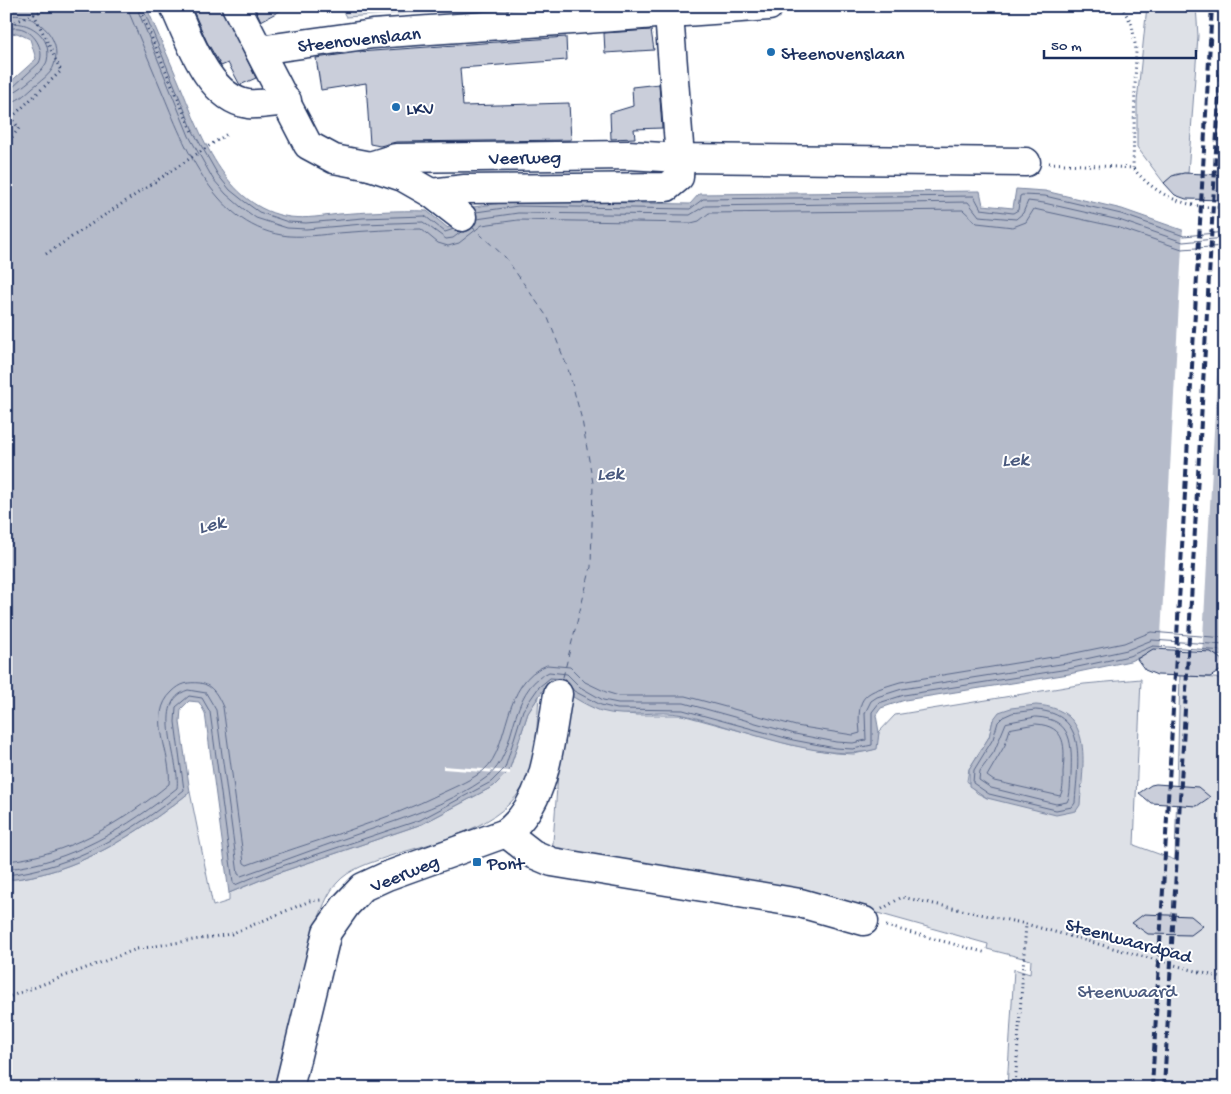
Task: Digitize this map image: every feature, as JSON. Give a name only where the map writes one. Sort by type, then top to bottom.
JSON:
[{"type":"street","points":[[174,6],[204,70],[222,90],[235,99],[248,104],[287,101]]},
{"type":"street","name":"Veerweg","points":[[236,6],[287,101],[308,145],[334,159],[370,166],[403,177],[431,193],[462,217]]},
{"type":"street","name":"Steenovenslaan","points":[[259,50],[373,34],[769,6]]},
{"type":"street","points":[[431,193],[465,189],[667,187],[679,177],[680,158],[669,14]]},
{"type":"street","name":"Veerweg","points":[[370,166],[396,158],[628,155],[680,158]]},
{"type":"street","points":[[680,158],[1026,162]]},
{"type":"street","name":"Veerweg","points":[[290,1088],[327,932],[346,905],[363,887],[387,876],[506,833],[520,821],[539,789],[558,694]]},
{"type":"street","points":[[506,833],[533,854],[552,862],[800,903],[864,921]]},
{"type":"path","points":[[6,26],[53,6]]},
{"type":"path","points":[[138,6],[192,132]]},
{"type":"path","points":[[1122,6],[1132,24],[1136,50],[1133,168]]},
{"type":"path","points":[[6,145],[19,128],[11,118],[61,72],[34,14]]},
{"type":"path","points":[[46,254],[227,134]]},
{"type":"path","points":[[1026,162],[1133,168],[1149,185],[1174,200],[1195,206],[1225,207]]},
{"type":"path","name":"Steenwaardpad","points":[[864,921],[902,897],[1026,924],[1225,979]]},
{"type":"path","points":[[6,998],[137,949],[231,934],[310,901],[332,900],[346,905]]},
{"type":"path","points":[[864,921],[987,953]]},
{"type":"path","points":[[1015,1088],[1026,924]]},
{"type":"green space","points":[[340,6],[433,6],[433,11],[346,17]]},
{"type":"green space","points":[[1147,6],[1196,6],[1198,36],[1188,173],[1176,174],[1164,183],[1137,147],[1137,102]]},
{"type":"green space","name":"Steenwaard","points":[[1180,675],[1225,679],[1225,1088],[1007,1088],[1014,969],[1030,974],[1031,960],[987,949],[988,944],[856,907],[552,856],[558,773],[569,694],[599,710],[636,715],[682,715],[792,745],[835,753],[854,754],[876,749],[879,732],[895,715],[1084,684],[1141,679],[1134,845],[1175,860]],"holes":[[[993,720],[987,798],[977,793],[967,781],[969,769],[989,737]]]},
{"type":"green space","points":[[539,696],[536,739],[530,770],[527,779],[516,796],[502,810],[485,822],[447,839],[360,867],[342,878],[331,891],[319,917],[279,1088],[6,1088],[6,880],[57,870],[104,850],[149,823],[190,792],[213,906],[229,901],[229,893],[275,874],[422,824],[494,786],[509,771],[528,713]]},
{"type":"water","name":"Lek","points":[[6,6],[146,6],[196,122],[218,165],[231,183],[248,199],[267,211],[290,217],[383,211],[427,211],[448,228],[473,207],[517,201],[690,204],[699,194],[980,191],[983,205],[1013,208],[1016,189],[1045,191],[1122,209],[1185,231],[1225,227],[1225,656],[1154,651],[1130,661],[1069,674],[905,700],[881,708],[876,715],[879,732],[877,749],[856,753],[807,748],[674,713],[622,714],[601,711],[551,683],[543,690],[528,713],[509,771],[494,786],[422,824],[275,874],[229,893],[205,713],[199,702],[189,701],[181,709],[180,722],[190,792],[127,837],[81,861],[57,870],[6,880],[6,86],[36,59],[30,39],[17,33],[6,35]]},
{"type":"water","points":[[1036,705],[1055,709],[1068,716],[1077,727],[1081,740],[1083,772],[1080,805],[1076,811],[1056,815],[987,798],[969,786],[969,769],[989,737],[993,720],[999,712],[1011,708]]},
{"type":"pier","points":[[1225,224],[1202,657],[1160,654],[1183,228]]},
{"type":"pier","points":[[443,766],[510,771],[510,774],[443,769]]},
{"type":"building","points":[[191,6],[221,6],[256,78],[240,85],[228,63],[221,66],[207,42]]},
{"type":"building","points":[[254,6],[289,6],[261,21]]},
{"type":"building","points":[[651,30],[654,50],[605,53],[604,33]]},
{"type":"building","points":[[566,37],[567,60],[460,68],[463,106],[569,103],[571,140],[396,142],[380,146],[370,144],[366,83],[321,90],[316,58],[359,52]]},
{"type":"building","points":[[659,84],[662,128],[634,129],[635,138],[611,139],[610,113],[633,106],[632,87]]},
{"type":"building","points":[[1184,173],[1225,175],[1225,200],[1186,199],[1175,195],[1164,183],[1172,176]]},
{"type":"building","points":[[1153,649],[1211,652],[1221,659],[1225,668],[1210,677],[1157,675],[1145,670],[1137,659]]},
{"type":"building","points":[[1156,784],[1198,787],[1210,797],[1197,806],[1151,803],[1139,793]]},
{"type":"building","points":[[1144,914],[1191,916],[1203,926],[1191,935],[1148,934],[1132,923]]},
{"type":"ferry route","points":[[471,226],[505,257],[548,318],[568,369],[582,420],[593,483],[591,567],[562,681]]},
{"type":"railway","points":[[1152,1088],[1212,6]]},
{"type":"railway","points":[[1164,1088],[1224,6]]},
{"type":"place","name":"Steenovenslaan","points":[[771,52]]},
{"type":"place","name":"LKV","points":[[396,107]]},
{"type":"place","name":"Pont","points":[[477,862]]}]
